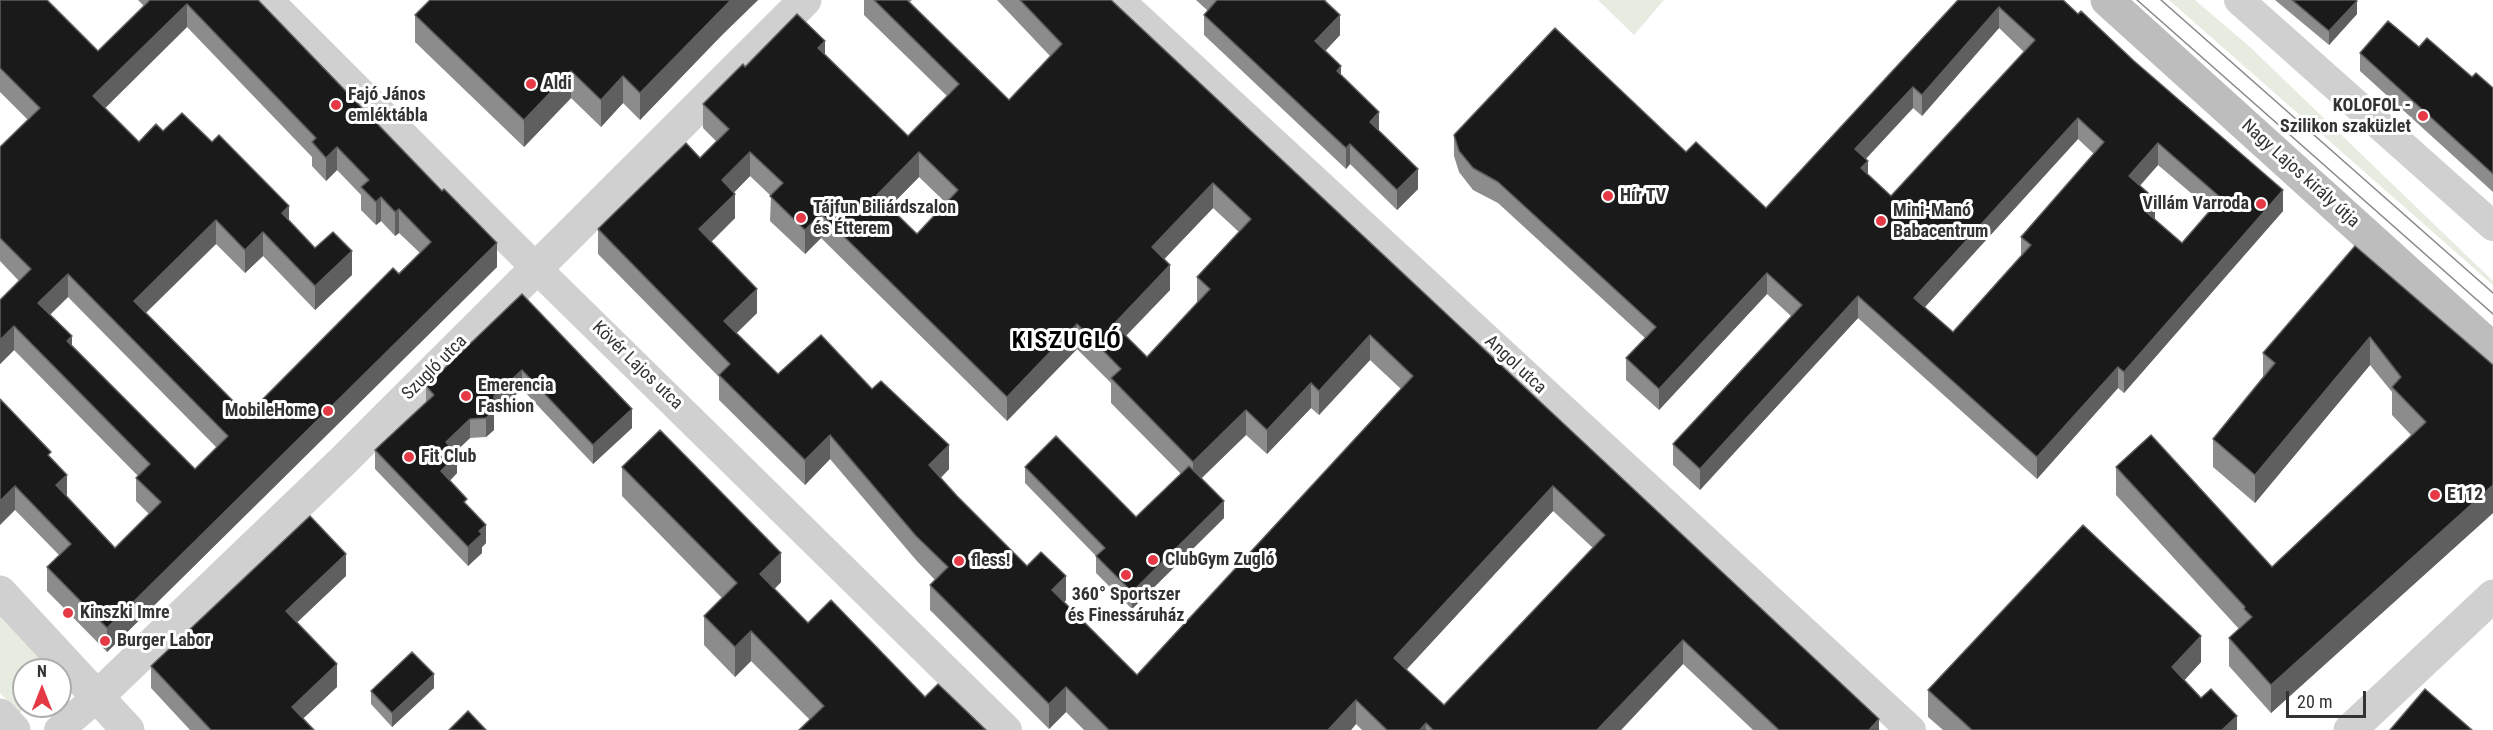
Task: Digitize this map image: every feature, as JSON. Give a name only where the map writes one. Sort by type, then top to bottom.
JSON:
[{"type":"main road","name":"Nagy Lajos király útja","points":[[2107,0],[2493,349]]},
{"type":"street","name":"Kövér Lajos utca","points":[[268,0],[536,268],[1007,730]]},
{"type":"street","name":"Szugló utca","points":[[59,730],[97,698],[343,461],[805,0]]},
{"type":"street","name":"Angol utca","points":[[1119,0],[1911,730]]},
{"type":"street","points":[[2240,0],[2493,226]]},
{"type":"street","points":[[0,592],[128,730]]},
{"type":"street","points":[[2350,730],[2493,596]]},
{"type":"street","points":[[0,715],[14,730]]},
{"type":"shaded area","points":[[1598,0],[1664,0],[1634,35]]},
{"type":"shaded area","points":[[2169,0],[2195,0],[2250,47],[2493,281],[2493,285]]},
{"type":"shaded area","points":[[0,613],[43,658],[12,658],[12,706],[0,693]]},
{"type":"building","points":[[0,0],[47,0],[98,51],[150,0],[258,0],[442,191],[444,189],[497,243],[107,628],[47,567],[71,544],[15,486],[0,501],[0,399],[51,452],[48,455],[67,475],[56,485],[115,548],[161,502],[136,478],[150,464],[14,326],[0,340],[0,300],[31,269],[0,238],[0,147],[40,108],[0,68]],"holes":[[[187,4],[316,138],[312,142],[326,158],[337,147],[369,180],[361,187],[376,202],[381,197],[395,212],[399,209],[431,242],[399,274],[393,268],[247,415],[134,301],[216,220],[245,250],[263,232],[315,286],[352,251],[333,232],[315,248],[282,213],[289,206],[219,135],[212,142],[182,113],[163,131],[156,124],[139,142],[93,96]],[[68,274],[228,436],[195,469],[67,341],[72,336],[38,303]]]},
{"type":"building","points":[[430,0],[731,0],[640,93],[623,76],[601,100],[571,71],[524,120],[415,15]]},
{"type":"building","points":[[874,0],[907,0],[1009,100],[1062,44],[1020,0],[1111,0],[1879,719],[1869,730],[1779,730],[1683,640],[1597,730],[1433,730],[1426,723],[1420,730],[1387,730],[1356,700],[1328,730],[1109,730],[1066,687],[1049,704],[930,585],[948,567],[916,536],[830,435],[805,460],[719,375],[730,364],[598,229],[686,143],[700,158],[729,129],[703,104],[743,64],[745,67],[797,14],[825,41],[818,48],[908,136],[959,84]],"holes":[[[750,152],[783,183],[770,196],[805,230],[821,214],[1007,397],[1077,324],[1121,369],[1111,378],[1193,462],[1246,410],[1267,430],[1311,383],[1319,391],[1370,335],[1413,376],[1137,675],[1052,590],[1066,576],[1041,552],[1027,566],[929,465],[949,445],[881,381],[872,389],[821,335],[778,374],[724,321],[757,289],[699,229],[735,194],[722,180]],[[919,152],[958,190],[917,234],[877,195]],[[1213,183],[1251,219],[1197,277],[1210,289],[1147,357],[1114,324],[1170,265],[1152,247]],[[1553,486],[1605,535],[1444,705],[1394,658]]]},
{"type":"building","points":[[1217,0],[1324,0],[1340,15],[1315,41],[1341,66],[1337,71],[1379,112],[1370,122],[1418,169],[1397,190],[1350,144],[1346,148],[1204,15]]},
{"type":"building","points":[[1958,0],[2063,0],[2078,14],[2081,11],[2134,61],[2283,190],[2124,372],[2118,367],[2037,457],[1858,296],[1700,469],[1673,444],[1802,305],[1767,273],[1659,389],[1626,358],[1656,327],[1498,182],[1473,168],[1459,151],[1454,135],[1555,28],[1686,152],[1696,142],[1766,208]],"holes":[[[1999,7],[2035,40],[1891,196],[1861,168],[1868,161],[1855,149],[1913,87],[1922,95]],[[2078,118],[2104,142],[2021,237],[2031,245],[1953,332],[1914,298]],[[2158,143],[2221,198],[2182,243],[2145,211],[2155,199],[2129,176]]]},
{"type":"building","points":[[2292,0],[2356,0],[2357,1],[2329,31]]},
{"type":"building","points":[[2388,21],[2419,47],[2427,38],[2472,77],[2476,73],[2493,88],[2493,174],[2360,53]]},
{"type":"building","points":[[2355,246],[2493,365],[2493,485],[2271,685],[2229,638],[2252,617],[2244,609],[2245,607],[2116,467],[2151,435],[2272,567],[2426,422],[2392,387],[2401,377],[2370,337],[2255,475],[2213,439],[2275,363],[2263,353]]},
{"type":"building","points":[[522,294],[632,409],[593,445],[522,370],[494,396],[494,411],[486,418],[470,419],[446,442],[457,455],[441,471],[467,499],[464,502],[486,525],[479,531],[482,534],[468,547],[375,450],[434,395],[426,386]]},
{"type":"building","points":[[660,430],[781,553],[760,574],[808,623],[831,600],[925,697],[938,684],[986,730],[799,730],[824,706],[751,631],[735,647],[704,616],[737,583],[622,467]]},
{"type":"building","points":[[1056,436],[1136,517],[1189,466],[1224,501],[1132,592],[1096,556],[1105,548],[1025,467]]},
{"type":"building","points":[[310,516],[346,554],[286,611],[337,664],[292,707],[314,730],[211,730],[151,666]]},
{"type":"building","points":[[2083,525],[2201,636],[2172,667],[2201,698],[2211,689],[2237,716],[2222,730],[1972,730],[1928,690]]},
{"type":"building","points":[[412,652],[434,674],[392,713],[371,691]]},
{"type":"building","points":[[2425,689],[2472,730],[2390,730]]},
{"type":"building","points":[[468,711],[486,730],[449,730]]},
{"type":"tram line","points":[[2137,0],[2493,314]]},
{"type":"tram line","points":[[2161,0],[2493,293]]},
{"type":"place","name":"Aldi","points":[[531,84]]},
{"type":"place","name":"Fajó János emléktábla","points":[[336,105]]},
{"type":"place","name":"KOLOFOL - Szilikon szaküzlet","points":[[2423,116]]},
{"type":"place","name":"Hír TV","points":[[1608,196]]},
{"type":"place","name":"Villám Varroda","points":[[2261,204]]},
{"type":"place","name":"Tájfun Biliárdszalon és Étterem","points":[[801,218]]},
{"type":"place","name":"Mini-Manó Babacentrum","points":[[1881,221]]},
{"type":"place","name":"Emerencia Fashion","points":[[466,396]]},
{"type":"place","name":"MobileHome","points":[[328,411]]},
{"type":"place","name":"Fit Club","points":[[409,457]]},
{"type":"place","name":"E112","points":[[2435,495]]},
{"type":"place","name":"ClubGym Zugló","points":[[1153,560]]},
{"type":"place","name":"fless!","points":[[959,561]]},
{"type":"place","name":"360° Sportszer és Finessáruház","points":[[1126,575]]},
{"type":"place","name":"Kinszki Imre","points":[[68,613]]},
{"type":"place","name":"Burger Labor","points":[[105,641]]},
{"type":"district","name":"KISZUGLÓ","points":[[1067,342]]}]
